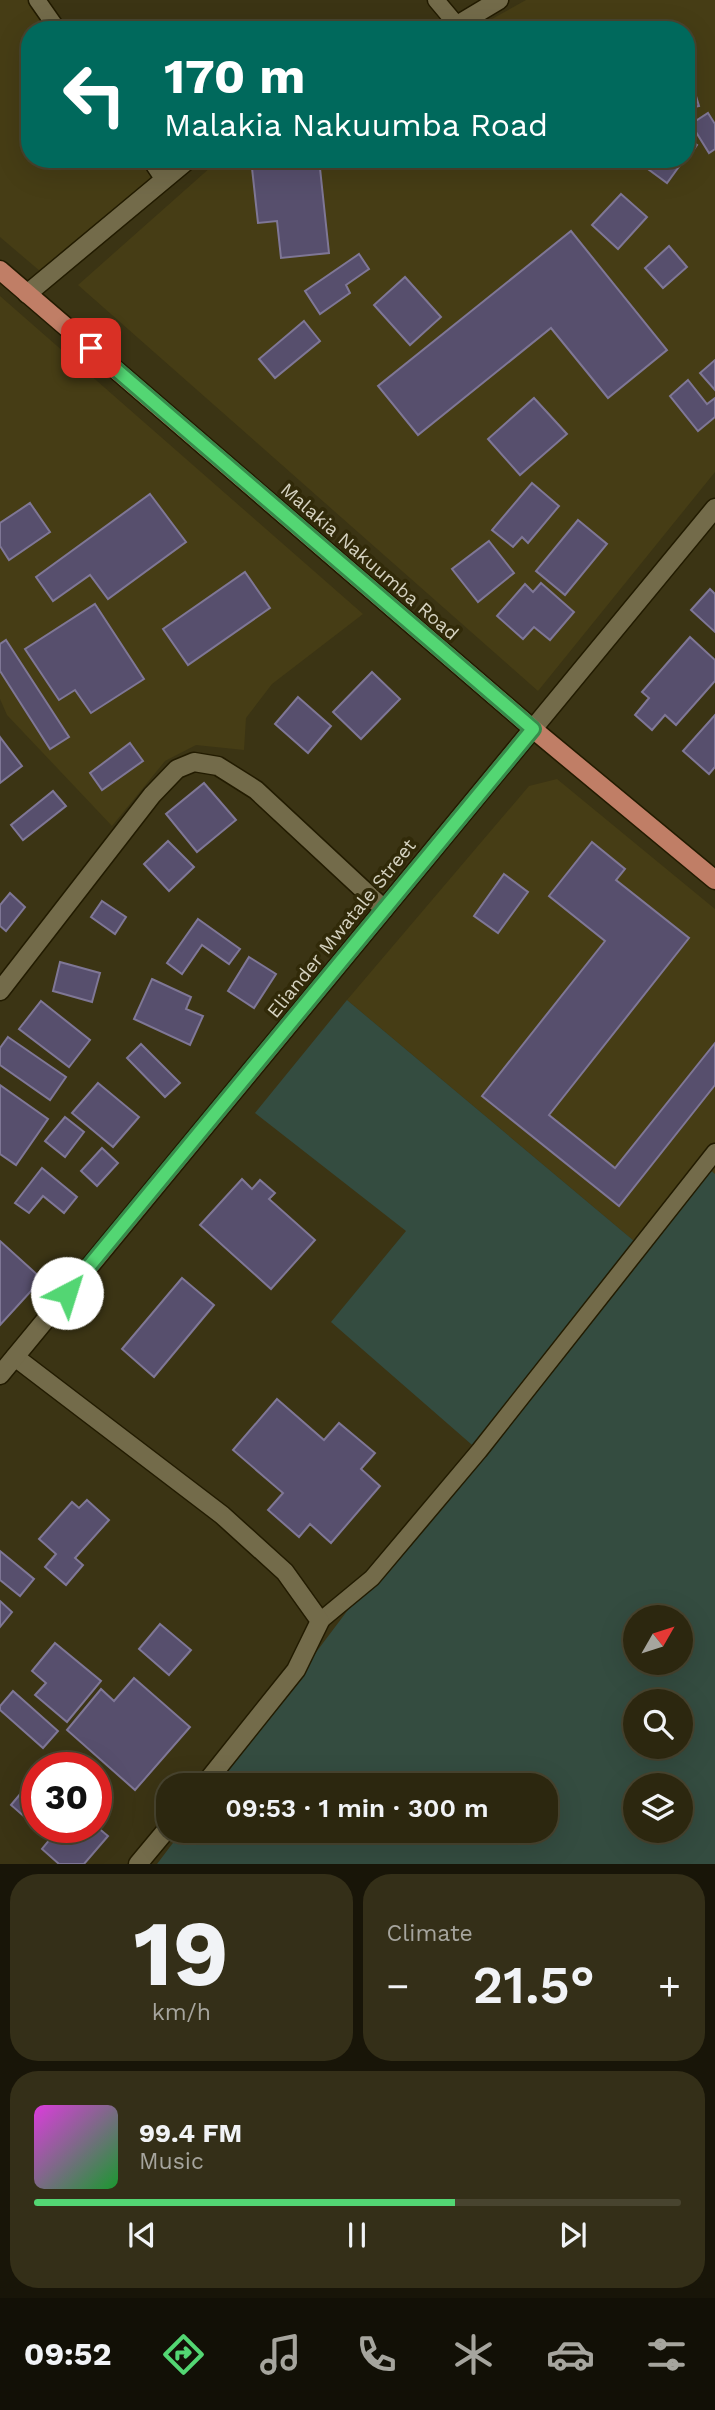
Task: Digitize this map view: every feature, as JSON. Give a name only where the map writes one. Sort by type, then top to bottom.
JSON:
[{"type":"main road","name":"Malakia Nakuumba Road","points":[[0,270],[533,729],[715,880]]},
{"type":"street","points":[[464,21],[499,0]]},
{"type":"street","points":[[27,294],[178,168]]},
{"type":"street","name":"Eliander Mwatale Street","points":[[0,1375],[715,508]]},
{"type":"street","points":[[0,991],[152,795],[177,769],[194,762],[218,766],[256,790],[384,909]]},
{"type":"street","points":[[15,1357],[222,1515],[285,1572],[320,1621],[296,1670],[214,1773]]},
{"type":"street","points":[[138,1864],[156,1842]]},
{"type":"lane","points":[[37,0],[52,21]]},
{"type":"lane","points":[[436,0],[449,21]]},
{"type":"lane","points":[[156,168],[164,180]]},
{"type":"lane","points":[[320,1621],[372,1578],[470,1462],[715,1152]]},
{"type":"shaded area","points":[[0,0],[37,0],[52,21],[21,21],[21,168],[156,168],[164,180],[47,277],[0,237]]},
{"type":"shaded area","points":[[526,0],[715,0],[715,472],[538,691],[78,285],[210,168],[695,168],[695,21],[488,21]]},
{"type":"shaded area","points":[[0,296],[363,614],[272,684],[246,718],[244,750],[196,745],[165,761],[112,826],[7,715],[0,699]]},
{"type":"shaded area","points":[[557,779],[715,909],[715,1174],[640,1246],[347,1000],[529,786]]},
{"type":"green space","points":[[347,1000],[640,1246],[704,1165],[715,1174],[715,1864],[157,1864],[173,1843],[558,1843],[558,1773],[225,1773],[372,1578],[479,1451],[331,1322],[406,1231],[255,1113]]},
{"type":"building","points":[[708,113],[715,124],[715,149],[709,153],[695,130],[695,121]]},
{"type":"building","points":[[252,168],[320,168],[329,253],[281,258],[277,221],[258,223]]},
{"type":"building","points":[[647,168],[678,168],[667,183]]},
{"type":"building","points":[[621,194],[647,217],[618,249],[592,225]]},
{"type":"building","points":[[571,231],[667,350],[608,398],[551,328],[418,435],[378,386]]},
{"type":"building","points":[[669,246],[687,267],[663,288],[645,268]]},
{"type":"building","points":[[359,254],[369,269],[346,285],[350,293],[320,314],[305,291]]},
{"type":"building","points":[[405,277],[441,317],[410,345],[374,305]]},
{"type":"building","points":[[304,321],[320,341],[275,378],[259,359]]},
{"type":"building","points":[[715,360],[715,390],[700,373]]},
{"type":"building","points":[[688,380],[707,404],[715,398],[715,417],[698,431],[670,396]]},
{"type":"building","points":[[534,398],[567,434],[520,475],[488,439]]},
{"type":"building","points":[[532,483],[559,506],[528,543],[522,537],[513,547],[492,530]]},
{"type":"building","points":[[150,494],[186,542],[108,599],[90,575],[53,601],[36,577]]},
{"type":"building","points":[[30,503],[50,532],[9,560],[0,546],[0,523]]},
{"type":"building","points":[[578,520],[607,544],[565,595],[536,571]]},
{"type":"building","points":[[489,541],[514,573],[478,602],[452,569]]},
{"type":"building","points":[[245,572],[270,608],[188,665],[163,629]]},
{"type":"building","points":[[541,583],[574,612],[550,640],[534,627],[523,639],[497,616],[525,584],[533,592]]},
{"type":"building","points":[[710,589],[715,594],[715,632],[691,610]]},
{"type":"building","points":[[95,604],[144,679],[91,713],[75,690],[59,700],[25,649]]},
{"type":"building","points":[[690,637],[715,660],[715,681],[676,725],[665,715],[652,730],[635,715],[649,698],[642,692]]},
{"type":"building","points":[[6,640],[69,737],[50,749],[0,671],[0,644]]},
{"type":"building","points":[[372,672],[400,699],[361,739],[333,712]]},
{"type":"building","points":[[298,697],[331,726],[308,753],[275,724]]},
{"type":"building","points":[[715,715],[715,767],[709,774],[683,751]]},
{"type":"building","points":[[0,737],[22,766],[0,783]]},
{"type":"building","points":[[130,743],[143,761],[102,790],[90,773]]},
{"type":"building","points":[[204,783],[236,820],[197,852],[166,814]]},
{"type":"building","points":[[53,791],[66,806],[23,840],[11,825]]},
{"type":"building","points":[[168,841],[194,867],[169,891],[144,864]]},
{"type":"building","points":[[592,842],[625,869],[616,880],[689,938],[549,1115],[615,1168],[715,1043],[715,1085],[619,1206],[482,1096],[605,941],[549,896]]},
{"type":"building","points":[[504,874],[528,892],[498,933],[474,916]]},
{"type":"building","points":[[10,893],[25,907],[6,931],[0,926],[0,905]]},
{"type":"building","points":[[102,901],[126,917],[115,934],[91,917]]},
{"type":"building","points":[[198,919],[240,949],[229,964],[202,945],[182,974],[167,963]]},
{"type":"building","points":[[249,957],[276,974],[254,1008],[228,991]]},
{"type":"building","points":[[60,962],[100,973],[92,1002],[53,991]]},
{"type":"building","points":[[152,979],[191,997],[186,1009],[203,1016],[190,1045],[134,1019]]},
{"type":"building","points":[[41,1001],[90,1040],[69,1067],[19,1029]]},
{"type":"building","points":[[8,1037],[66,1077],[50,1100],[0,1065],[0,1048]]},
{"type":"building","points":[[141,1044],[180,1083],[165,1097],[127,1058]]},
{"type":"building","points":[[98,1083],[139,1117],[113,1147],[72,1113]]},
{"type":"building","points":[[0,1085],[48,1119],[16,1165],[0,1154]]},
{"type":"building","points":[[65,1117],[84,1132],[65,1157],[45,1141]]},
{"type":"building","points":[[102,1148],[118,1163],[97,1186],[81,1171]]},
{"type":"building","points":[[42,1168],[77,1197],[64,1213],[43,1196],[29,1213],[15,1203]]},
{"type":"building","points":[[242,1179],[252,1189],[260,1180],[275,1193],[269,1199],[315,1240],[271,1289],[200,1225]]},
{"type":"building","points":[[0,1241],[42,1279],[0,1325]]},
{"type":"building","points":[[182,1278],[214,1305],[154,1377],[122,1349]]},
{"type":"building","points":[[277,1399],[324,1440],[339,1423],[375,1453],[361,1469],[380,1486],[331,1543],[310,1524],[299,1537],[268,1510],[283,1493],[233,1450]]},
{"type":"building","points":[[87,1500],[109,1520],[75,1558],[83,1565],[66,1585],[45,1567],[56,1554],[39,1539],[72,1502],[79,1508]]},
{"type":"building","points":[[0,1551],[34,1579],[20,1596],[0,1580]]},
{"type":"building","points":[[0,1601],[12,1612],[0,1627]]},
{"type":"building","points":[[160,1624],[191,1650],[169,1675],[139,1649]]},
{"type":"building","points":[[55,1643],[101,1681],[67,1722],[35,1695],[46,1683],[32,1671]]},
{"type":"building","points":[[134,1678],[190,1727],[135,1790],[112,1770],[112,1752],[92,1752],[67,1730],[101,1689],[114,1701]]},
{"type":"building","points":[[13,1691],[58,1731],[43,1748],[0,1710],[0,1706]]},
{"type":"building","points":[[21,1793],[21,1814],[11,1805]]},
{"type":"building","points":[[47,1843],[102,1843],[84,1864],[59,1864],[42,1849]]},
{"type":"route","points":[[67,1293],[533,729],[91,348]]}]
